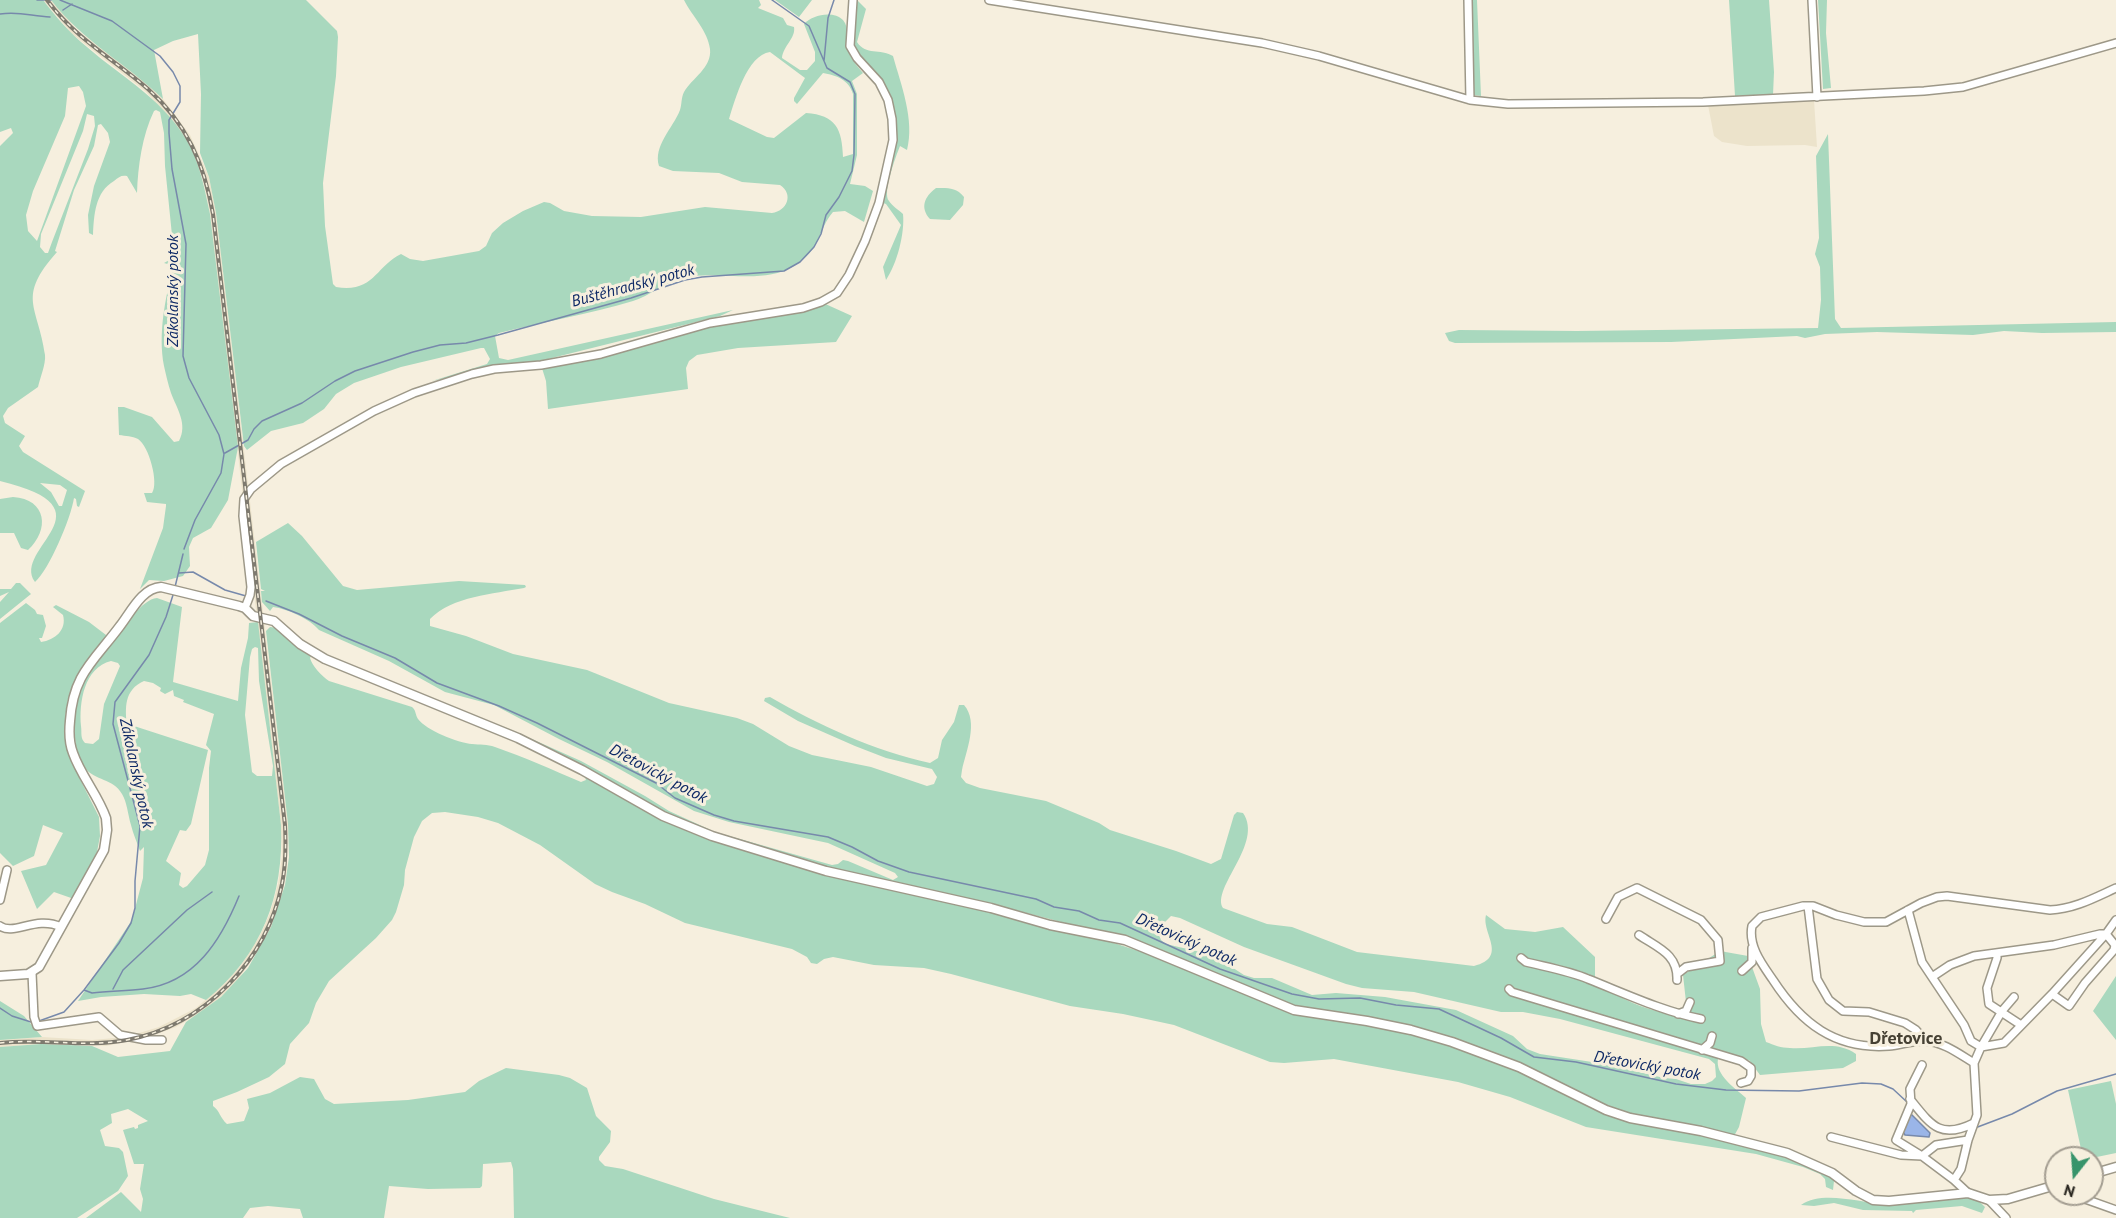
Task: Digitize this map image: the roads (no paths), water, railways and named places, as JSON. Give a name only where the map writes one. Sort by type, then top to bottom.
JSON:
[{"type":"main road","points":[[0,976],[32,973],[42,962],[106,846],[107,830],[104,813],[71,749],[70,720],[75,690],[85,670],[145,593],[154,587],[170,588],[245,608],[253,616],[274,621],[300,644],[325,659],[518,738],[582,770],[663,816],[712,836],[826,871],[984,906],[1050,925],[1125,940],[1294,1010],[1389,1025],[1452,1042],[1519,1067],[1606,1110],[1630,1118],[1701,1131],[1787,1153],[1832,1173],[1856,1191],[1873,1200],[1889,1201],[1968,1193],[1989,1200],[2044,1189]]},
{"type":"street","points":[[245,608],[251,587],[243,516],[246,495],[256,483],[281,464],[353,422],[414,393],[472,374],[601,354],[710,323],[802,308],[821,302],[837,293],[849,275],[865,241],[879,203],[893,140],[888,100],[879,82],[857,58],[850,45],[853,0]]},
{"type":"street","points":[[989,0],[1263,43],[1318,56],[1470,100],[1508,104],[1703,102],[1963,87],[2116,43]]},
{"type":"street","points":[[1468,0],[1470,100]]},
{"type":"street","points":[[1812,0],[1817,97]]},
{"type":"street","points":[[0,900],[7,870]]},
{"type":"street","points":[[1606,919],[1618,897],[1637,888],[1701,920],[1718,940],[1720,961],[1686,967],[1677,977],[1675,963],[1666,953],[1639,935]]},
{"type":"street","points":[[1742,971],[1752,962],[1752,926],[1761,917],[1803,906],[1814,906],[1836,915],[1878,923],[1886,922],[1937,897],[1947,896],[2061,910],[2077,906],[2116,888]]},
{"type":"street","points":[[1808,906],[1817,979],[1829,1000],[1843,1011],[1869,1012],[1905,1023],[1916,1030],[1926,1041]]},
{"type":"street","points":[[1908,910],[1922,962],[1964,1025],[1971,1041],[1981,1047],[2004,1043],[2052,994],[2116,920]]},
{"type":"street","points":[[0,926],[10,930],[44,922],[61,927]]},
{"type":"street","points":[[1932,976],[1974,956],[2047,946],[2100,933],[2106,934],[2115,945],[2114,950],[2069,1005],[2052,994]]},
{"type":"street","points":[[1751,937],[1758,959],[1779,989],[1805,1021],[1828,1035],[1857,1046],[1889,1046],[1926,1041],[1947,1046],[1974,1063]]},
{"type":"street","points":[[1997,953],[1987,987],[1989,1004],[2021,1025]]},
{"type":"street","points":[[1521,958],[1526,962],[1587,978],[1619,993],[1678,1014],[1701,1019]]},
{"type":"street","points":[[32,973],[34,1020],[41,1026],[99,1017],[120,1035],[146,1040],[162,1040]]},
{"type":"street","points":[[1509,989],[1512,992],[1748,1065],[1751,1068],[1751,1076],[1748,1081],[1741,1083]]},
{"type":"street","points":[[1954,1180],[1961,1169],[1977,1115],[1974,1063],[2002,1011],[2014,998]]},
{"type":"street","points":[[1678,1014],[1686,1011],[1690,1002]]},
{"type":"street","points":[[1702,1050],[1710,1043],[1712,1036]]},
{"type":"street","points":[[1893,1152],[1891,1148],[1911,1104],[1910,1089],[1922,1065]]},
{"type":"street","points":[[1910,1099],[1934,1126],[1950,1131],[1973,1127]]},
{"type":"street","points":[[1831,1137],[1893,1152],[1922,1156],[1936,1145],[1968,1140]]},
{"type":"street","points":[[1896,1140],[1922,1156],[1968,1193]]},
{"type":"street","points":[[1989,1200],[2006,1218]]},
{"type":"water","points":[[1910,1113],[1930,1133],[1929,1137],[1905,1135],[1903,1132]]},
{"type":"waterway","name":"Zákolanský potok","points":[[37,0],[51,0]]},
{"type":"waterway","name":"Zákolanský potok","points":[[60,0],[112,21],[160,56],[173,72],[180,86],[180,102],[169,120],[169,133],[172,169],[186,244],[183,356],[189,378],[219,435],[224,454],[221,473],[195,520],[184,549]]},
{"type":"waterway","name":"Buštěhradský potok","points":[[225,453],[248,440],[262,421],[302,403],[355,371],[440,345],[466,343],[498,335],[631,298],[685,280],[784,271],[800,262],[814,247],[821,234],[826,215],[839,197],[852,171],[855,94],[850,82],[827,68],[809,26],[772,0]]},
{"type":"waterway","points":[[824,61],[828,18],[834,0]]},
{"type":"waterway","name":"Zákolanský potok","points":[[63,10],[72,4]]},
{"type":"waterway","name":"Zákolanský potok","points":[[0,14],[19,13],[50,17]]},
{"type":"waterway","name":"Zákolanský potok","points":[[175,587],[183,554]]},
{"type":"waterway","name":"Dřetovický potok","points":[[179,573],[193,572],[225,590],[246,596]]},
{"type":"waterway","name":"Zákolanský potok","points":[[39,1021],[64,1012],[84,990],[131,923],[135,908],[140,826],[113,724],[115,702],[149,655],[173,595]]},
{"type":"waterway","name":"Dřetovický potok","points":[[266,601],[395,658],[437,683],[537,723],[656,783],[675,798],[714,815],[734,821],[828,837],[878,861],[909,872],[1036,899],[1054,907],[1079,911],[1099,920],[1120,923],[1220,969],[1292,994],[1319,999],[1360,998],[1396,1005],[1439,1009],[1501,1038],[1534,1057],[1576,1062],[1676,1084],[1726,1090],[1799,1091],[1862,1083],[1881,1084],[1893,1089],[1907,1102]]},
{"type":"waterway","points":[[113,989],[123,970],[187,910],[212,892]]},
{"type":"waterway","points":[[84,990],[92,993],[143,989],[177,978],[204,957],[224,928],[239,896]]},
{"type":"waterway","name":"Zákolanský potok","points":[[0,1008],[12,1016],[31,1022]]},
{"type":"waterway","name":"Dřetovický potok","points":[[1975,1128],[2012,1114],[2057,1091],[2116,1074]]},
{"type":"waterway","name":"Dřetovický potok","points":[[1912,1108],[1925,1122]]},
{"type":"railway","points":[[0,1043],[95,1043],[127,1040],[155,1032],[182,1020],[228,985],[247,963],[274,912],[282,884],[285,855],[285,825],[213,214],[205,178],[183,130],[162,102],[83,38],[47,0]]},
{"type":"district","name":"Dřetovice","points":[[1906,1039]]}]
